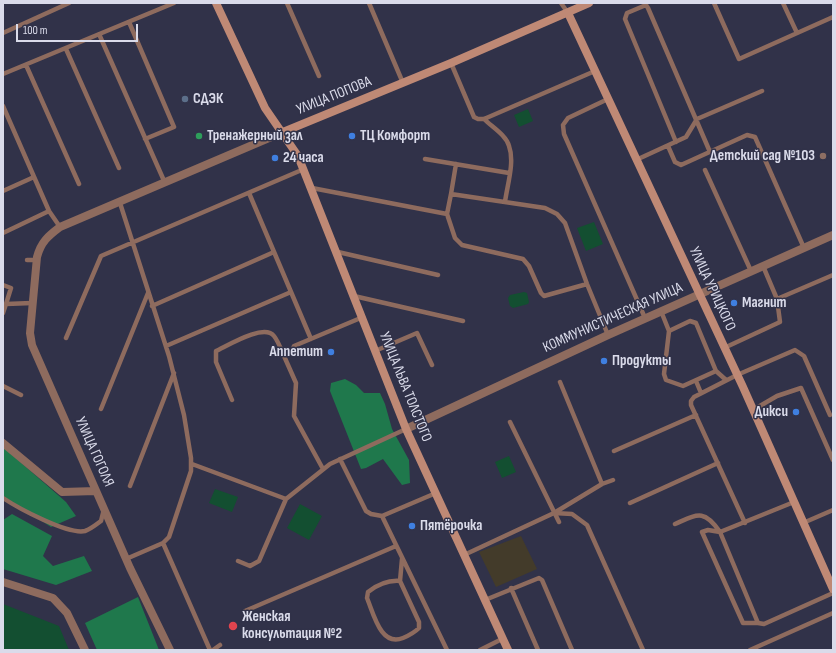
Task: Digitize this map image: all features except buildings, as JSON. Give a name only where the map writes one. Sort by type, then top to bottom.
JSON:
[{"type":"street","name":"УЛИЦА ЛЬВА ТОЛСТОГО","points":[[216,3],[265,108],[295,150],[304,169],[338,252],[406,429],[508,650]]},
{"type":"street","name":"УЛИЦА ПОПОВА","points":[[36,259],[40,245],[47,236],[60,227],[120,203],[283,132],[451,63],[589,3]]},
{"type":"street","name":"УЛИЦА УРИЦКОГО","points":[[568,13],[737,375],[833,589]]},
{"type":"street","name":"КОММУНИСТИЧЕСКАЯ УЛИЦА","points":[[406,429],[645,318],[833,235]]},
{"type":"street","name":"УЛИЦА ГОГОЛЯ","points":[[36,259],[30,333],[32,345],[126,560],[170,650]]},
{"type":"street","points":[[3,442],[62,492],[96,491]]},
{"type":"street","points":[[3,582],[53,598],[67,613],[86,650]]},
{"type":"lane","points":[[3,33],[69,3]]},
{"type":"lane","points":[[3,74],[174,3]]},
{"type":"lane","points":[[288,3],[319,76]]},
{"type":"lane","points":[[369,3],[403,83]]},
{"type":"lane","name":"УЛИЦА УРИЦКОГО","points":[[561,3],[568,13]]},
{"type":"lane","points":[[714,3],[739,59],[833,17]]},
{"type":"lane","points":[[783,3],[797,33]]},
{"type":"lane","points":[[676,142],[625,19],[627,13],[646,5],[697,119],[710,152]]},
{"type":"lane","points":[[129,22],[174,127],[145,139]]},
{"type":"lane","points":[[99,34],[165,183]]},
{"type":"lane","points":[[66,49],[119,168]]},
{"type":"lane","points":[[451,63],[474,117],[484,119],[503,136],[510,146],[509,173],[505,202]]},
{"type":"lane","points":[[26,65],[79,184]]},
{"type":"lane","points":[[484,119],[595,71]]},
{"type":"lane","points":[[636,160],[686,137],[697,119],[762,91]]},
{"type":"lane","points":[[608,99],[568,118],[563,125],[564,134],[645,318]]},
{"type":"lane","points":[[3,106],[49,211],[60,227]]},
{"type":"lane","points":[[668,146],[675,162],[681,165],[747,135],[754,137],[804,248]]},
{"type":"lane","points":[[425,159],[509,173]]},
{"type":"lane","points":[[456,164],[448,214],[458,243],[462,246],[523,259],[529,266],[540,293],[544,296],[586,284]]},
{"type":"lane","points":[[66,338],[101,256],[304,169]]},
{"type":"lane","points":[[705,170],[751,271]]},
{"type":"lane","points":[[3,192],[34,177]]},
{"type":"lane","points":[[312,188],[448,214]]},
{"type":"lane","points":[[249,192],[311,339]]},
{"type":"lane","points":[[451,194],[545,208],[557,214],[565,223],[586,284],[608,335]]},
{"type":"lane","points":[[120,203],[174,373],[184,415],[192,464],[169,538],[163,543],[126,560]]},
{"type":"lane","points":[[3,233],[49,211]]},
{"type":"lane","points":[[152,306],[274,252]]},
{"type":"lane","points":[[338,252],[438,275]]},
{"type":"lane","points":[[27,260],[36,259]]},
{"type":"lane","points":[[724,348],[780,322],[777,299],[763,266]]},
{"type":"lane","points":[[777,299],[833,275]]},
{"type":"lane","points":[[3,285],[10,288],[3,313]]},
{"type":"lane","points":[[166,346],[291,292]]},
{"type":"lane","points":[[101,409],[148,293]]},
{"type":"lane","points":[[354,296],[463,321]]},
{"type":"lane","points":[[6,304],[32,303]]},
{"type":"lane","points":[[661,311],[669,331],[664,374],[666,380],[683,386],[716,371]]},
{"type":"lane","points":[[284,356],[292,352],[294,346],[363,317]]},
{"type":"lane","points":[[669,331],[690,321],[696,323],[716,371],[726,380]]},
{"type":"lane","points":[[232,400],[216,362],[216,351],[259,332],[268,332],[273,335],[296,383],[294,416],[323,468]]},
{"type":"lane","points":[[375,351],[417,333],[432,364]]},
{"type":"lane","points":[[745,523],[696,416],[691,401],[694,397],[737,375],[798,350],[804,356],[830,415]]},
{"type":"lane","points":[[130,486],[174,373]]},
{"type":"lane","points":[[696,380],[701,393]]},
{"type":"lane","points":[[560,382],[602,484]]},
{"type":"lane","points":[[3,386],[20,395]]},
{"type":"lane","points":[[753,410],[777,396],[795,388],[801,388],[833,460]]},
{"type":"lane","points":[[614,451],[696,416]]},
{"type":"lane","points":[[510,422],[559,522]]},
{"type":"lane","points":[[238,561],[250,566],[258,561],[286,499],[323,468],[406,429]]},
{"type":"lane","points":[[340,459],[366,511],[371,514],[382,516],[436,493]]},
{"type":"lane","points":[[630,503],[718,463]]},
{"type":"lane","points":[[192,464],[286,499]]},
{"type":"lane","points":[[464,555],[554,513],[602,484],[613,480]]},
{"type":"lane","points":[[3,498],[20,509],[64,528],[85,531],[101,521],[104,509]]},
{"type":"lane","points":[[794,502],[720,532],[708,530],[702,532],[743,623],[764,624],[833,593]]},
{"type":"lane","points":[[804,523],[833,510]]},
{"type":"lane","points":[[554,513],[572,514],[587,525],[643,650]]},
{"type":"lane","points":[[675,524],[696,515],[701,515],[706,516],[720,532],[758,623]]},
{"type":"lane","points":[[382,516],[447,650]]},
{"type":"lane","points":[[163,543],[212,650],[220,645]]},
{"type":"lane","points":[[244,611],[396,546]]},
{"type":"lane","points":[[400,581],[392,580],[380,584],[368,592],[367,598],[382,633],[388,639],[396,641],[414,633],[419,628],[419,622],[400,581],[402,559]]},
{"type":"lane","points":[[485,600],[533,579],[539,578],[542,580],[572,650]]},
{"type":"lane","points":[[511,588],[538,650]]},
{"type":"lane","points":[[750,650],[833,613]]},
{"type":"lane","points":[[480,650],[502,639]]},
{"type":"shaded area","points":[[521,536],[537,569],[496,587],[479,552]]},
{"type":"green space","points":[[528,109],[533,121],[519,127],[514,115]]},
{"type":"green space","points":[[594,222],[603,244],[586,251],[577,228]]},
{"type":"green space","points":[[524,292],[527,293],[528,304],[513,308],[510,306],[508,298],[510,295]]},
{"type":"green space","points":[[345,379],[356,385],[364,393],[380,393],[385,404],[392,429],[409,460],[410,483],[402,485],[383,459],[361,469],[330,391],[331,383]]},
{"type":"green space","points":[[3,447],[66,502],[76,516],[51,527],[3,496]]},
{"type":"green space","points":[[509,456],[516,472],[502,478],[495,462]]},
{"type":"green space","points":[[215,489],[238,497],[232,512],[209,503]]},
{"type":"green space","points":[[300,504],[322,516],[309,540],[287,528]]},
{"type":"green space","points":[[12,514],[52,536],[43,556],[53,566],[84,556],[92,571],[56,585],[3,569],[3,520]]},
{"type":"green space","points":[[138,597],[159,650],[97,650],[85,623]]},
{"type":"green space","points":[[3,604],[59,626],[69,650],[3,650]]},
{"type":"place","name":"СДЭК","points":[[185,99]]},
{"type":"place","name":"Тренажерный зал","points":[[199,136]]},
{"type":"place","name":"ТЦ Комфорт","points":[[352,136]]},
{"type":"place","name":"Детский сад №103","points":[[823,156]]},
{"type":"place","name":"24 часа","points":[[275,158]]},
{"type":"place","name":"Магнит","points":[[734,303]]},
{"type":"place","name":"Аппетит","points":[[331,352]]},
{"type":"place","name":"Продукты","points":[[604,361]]},
{"type":"place","name":"Дикси","points":[[796,412]]},
{"type":"place","name":"Пятёрочка","points":[[412,526]]},
{"type":"place","name":"Женская консультация №2","points":[[233,626]]}]
